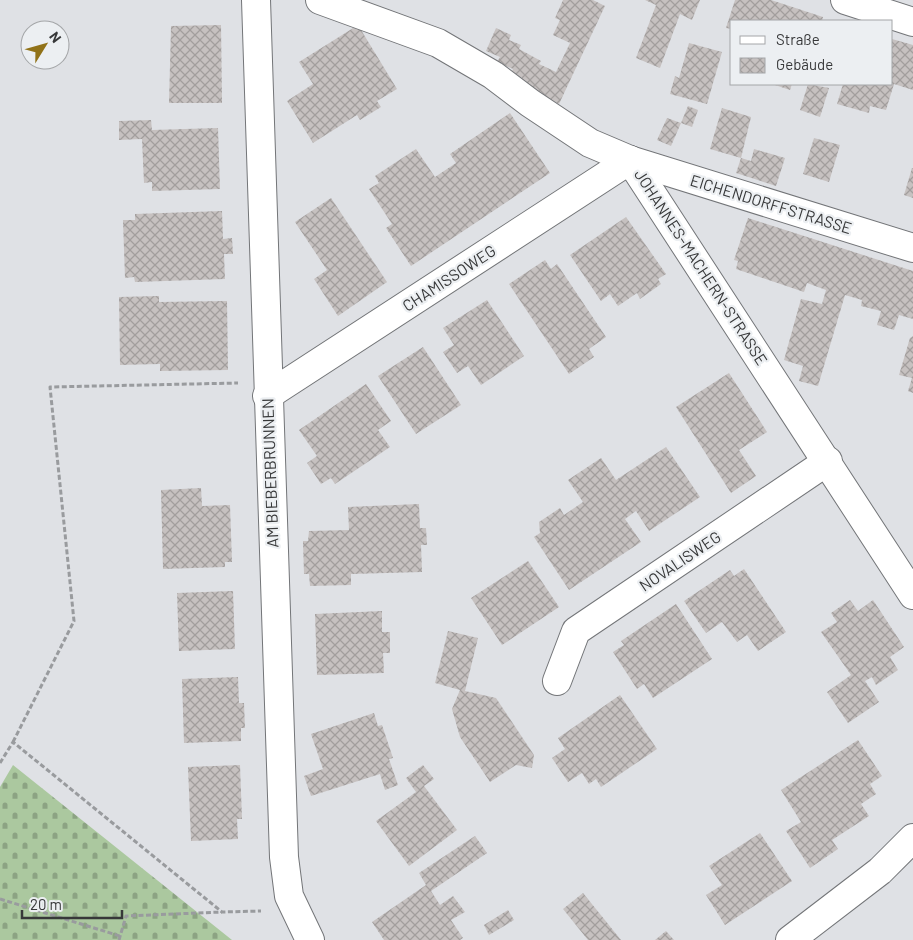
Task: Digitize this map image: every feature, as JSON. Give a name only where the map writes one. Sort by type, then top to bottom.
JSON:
[{"type":"street","name":"AM BIEBERBRUNNEN","points":[[256,0],[267,390],[284,857],[286,879],[294,910],[310,940]]},
{"type":"street","name":"JOHANNES-MACHERN-STRASSE","points":[[320,0],[438,43],[493,76],[530,104],[590,143],[630,160],[828,461],[913,595]]},
{"type":"street","points":[[845,0],[913,22]]},
{"type":"street","name":"CHAMISSOWEG","points":[[267,390],[630,160]]},
{"type":"street","name":"EICHENDORFFSTRASSE","points":[[630,160],[913,248]]},
{"type":"street","name":"NOVALISWEG","points":[[557,681],[576,631],[828,461]]},
{"type":"street","points":[[790,940],[880,871],[913,838]]},
{"type":"path","points":[[0,763],[74,621],[50,386],[267,390]]},
{"type":"path","points":[[12,742],[222,912]]},
{"type":"path","points":[[0,899],[120,938],[126,916],[294,910]]},
{"type":"green space","points":[[13,765],[232,940],[0,940],[0,787]]},
{"type":"building","points":[[563,0],[593,0],[605,6],[559,104],[519,84],[522,78],[511,73],[513,69],[497,62],[500,57],[486,51],[496,28],[511,35],[509,40],[521,45],[519,49],[541,61],[539,64],[556,72],[570,43],[553,35],[560,20],[555,18]]},
{"type":"building","points":[[645,0],[700,0],[692,20],[680,14],[660,68],[636,58],[656,5]]},
{"type":"building","points":[[735,0],[771,0],[823,17],[822,20],[730,20],[730,29],[726,28]]},
{"type":"building","points":[[221,25],[222,103],[169,103],[171,26]]},
{"type":"building","points":[[358,25],[397,89],[377,101],[381,107],[360,120],[357,115],[313,143],[287,101],[313,84],[299,62]]},
{"type":"building","points":[[893,39],[913,45],[913,90],[894,84],[886,110],[870,106],[869,113],[837,104],[843,85],[893,85]]},
{"type":"building","points":[[689,43],[722,52],[707,104],[670,94],[675,76],[679,78]]},
{"type":"building","points":[[775,85],[792,85],[790,90]]},
{"type":"building","points":[[808,85],[829,88],[820,117],[800,110]]},
{"type":"building","points":[[688,106],[698,110],[692,127],[681,123]]},
{"type":"building","points":[[722,108],[751,117],[741,158],[710,149]]},
{"type":"building","points":[[510,113],[550,173],[411,266],[386,228],[392,224],[369,189],[379,183],[375,176],[416,149],[435,177],[456,163],[450,154]]},
{"type":"building","points":[[667,118],[681,123],[671,146],[657,140]]},
{"type":"building","points":[[151,120],[152,130],[218,128],[220,189],[152,191],[152,182],[144,183],[142,139],[119,140],[119,121]]},
{"type":"building","points":[[814,138],[840,145],[829,182],[803,174]]},
{"type":"building","points":[[754,149],[785,158],[776,186],[736,173],[741,158],[751,161]]},
{"type":"building","points":[[913,168],[913,198],[904,195]]},
{"type":"building","points":[[331,198],[387,282],[338,316],[314,279],[327,270],[295,222]]},
{"type":"building","points":[[222,211],[223,239],[232,238],[233,254],[224,254],[225,279],[135,282],[134,277],[125,278],[123,220],[135,220],[135,214]]},
{"type":"building","points":[[626,217],[666,274],[658,279],[661,284],[640,299],[637,293],[618,306],[610,294],[601,301],[570,255]]},
{"type":"building","points":[[748,218],[913,271],[913,319],[899,315],[894,330],[877,325],[881,311],[861,306],[862,300],[845,295],[818,386],[799,381],[803,366],[784,360],[801,299],[822,304],[826,290],[807,283],[804,292],[736,269],[738,261],[734,260]]},
{"type":"building","points":[[545,260],[551,269],[557,264],[606,337],[589,349],[594,357],[569,374],[509,284]]},
{"type":"building","points":[[159,296],[159,302],[227,301],[228,370],[160,371],[160,364],[120,365],[119,297]]},
{"type":"building","points":[[487,300],[524,356],[481,385],[468,366],[457,373],[443,352],[454,345],[443,328]]},
{"type":"building","points":[[913,336],[913,393],[908,391],[912,378],[899,375],[910,338]]},
{"type":"building","points":[[423,347],[461,405],[416,434],[378,376]]},
{"type":"building","points":[[729,373],[767,432],[739,450],[756,476],[731,493],[676,407]]},
{"type":"building","points":[[366,384],[391,421],[378,430],[390,447],[335,484],[331,478],[321,484],[307,463],[317,456],[299,430]]},
{"type":"building","points":[[666,447],[700,497],[649,531],[636,511],[625,519],[641,542],[569,590],[534,537],[540,533],[539,522],[560,508],[564,515],[583,502],[568,480],[601,458],[616,480]]},
{"type":"building","points":[[201,488],[202,506],[230,505],[232,562],[225,562],[225,567],[163,569],[161,490]]},
{"type":"building","points":[[419,504],[420,528],[426,528],[427,545],[421,545],[422,572],[351,574],[351,585],[310,586],[309,574],[304,574],[303,541],[308,541],[309,531],[349,530],[348,507]]},
{"type":"building","points":[[528,561],[559,607],[502,645],[471,598]]},
{"type":"building","points":[[744,569],[786,632],[758,651],[747,635],[737,642],[722,622],[706,633],[684,601],[730,570],[734,576]]},
{"type":"building","points":[[233,591],[235,649],[179,651],[177,593]]},
{"type":"building","points":[[850,600],[858,611],[873,600],[904,647],[890,657],[898,670],[876,685],[872,677],[865,681],[879,702],[848,723],[827,692],[851,675],[821,632],[837,622],[831,613]]},
{"type":"building","points":[[676,604],[712,659],[653,698],[644,684],[637,689],[613,652],[624,645],[621,641]]},
{"type":"building","points":[[382,611],[382,632],[390,632],[390,653],[383,653],[384,673],[317,675],[315,614]]},
{"type":"building","points":[[448,631],[478,638],[465,691],[496,698],[534,755],[532,768],[516,765],[490,782],[460,737],[452,709],[460,690],[435,683]]},
{"type":"building","points":[[238,677],[239,703],[244,703],[245,728],[241,728],[241,741],[184,743],[182,679]]},
{"type":"building","points":[[620,695],[657,749],[601,787],[596,779],[589,784],[582,773],[568,782],[552,758],[565,749],[558,738]]},
{"type":"building","points":[[374,713],[378,726],[382,725],[393,758],[389,759],[398,785],[385,790],[380,774],[311,796],[304,776],[323,769],[311,734]]},
{"type":"building","points":[[858,740],[882,776],[870,784],[876,794],[861,804],[869,816],[832,840],[838,849],[810,868],[786,831],[801,822],[781,790]]},
{"type":"building","points":[[240,765],[242,819],[237,819],[238,839],[191,841],[188,767]]},
{"type":"building","points":[[423,765],[434,779],[424,786],[457,830],[409,866],[376,821],[416,792],[406,778]]},
{"type":"building","points":[[760,833],[792,881],[725,925],[706,895],[722,885],[709,866]]},
{"type":"building","points":[[475,836],[487,853],[431,891],[440,905],[453,896],[465,912],[451,920],[463,938],[460,940],[384,940],[372,922],[426,885],[419,873]]},
{"type":"building","points":[[583,893],[621,940],[588,940],[563,909]]},
{"type":"building","points":[[508,910],[514,920],[489,935],[484,925]]},
{"type":"building","points":[[666,931],[674,940],[655,940]]}]
